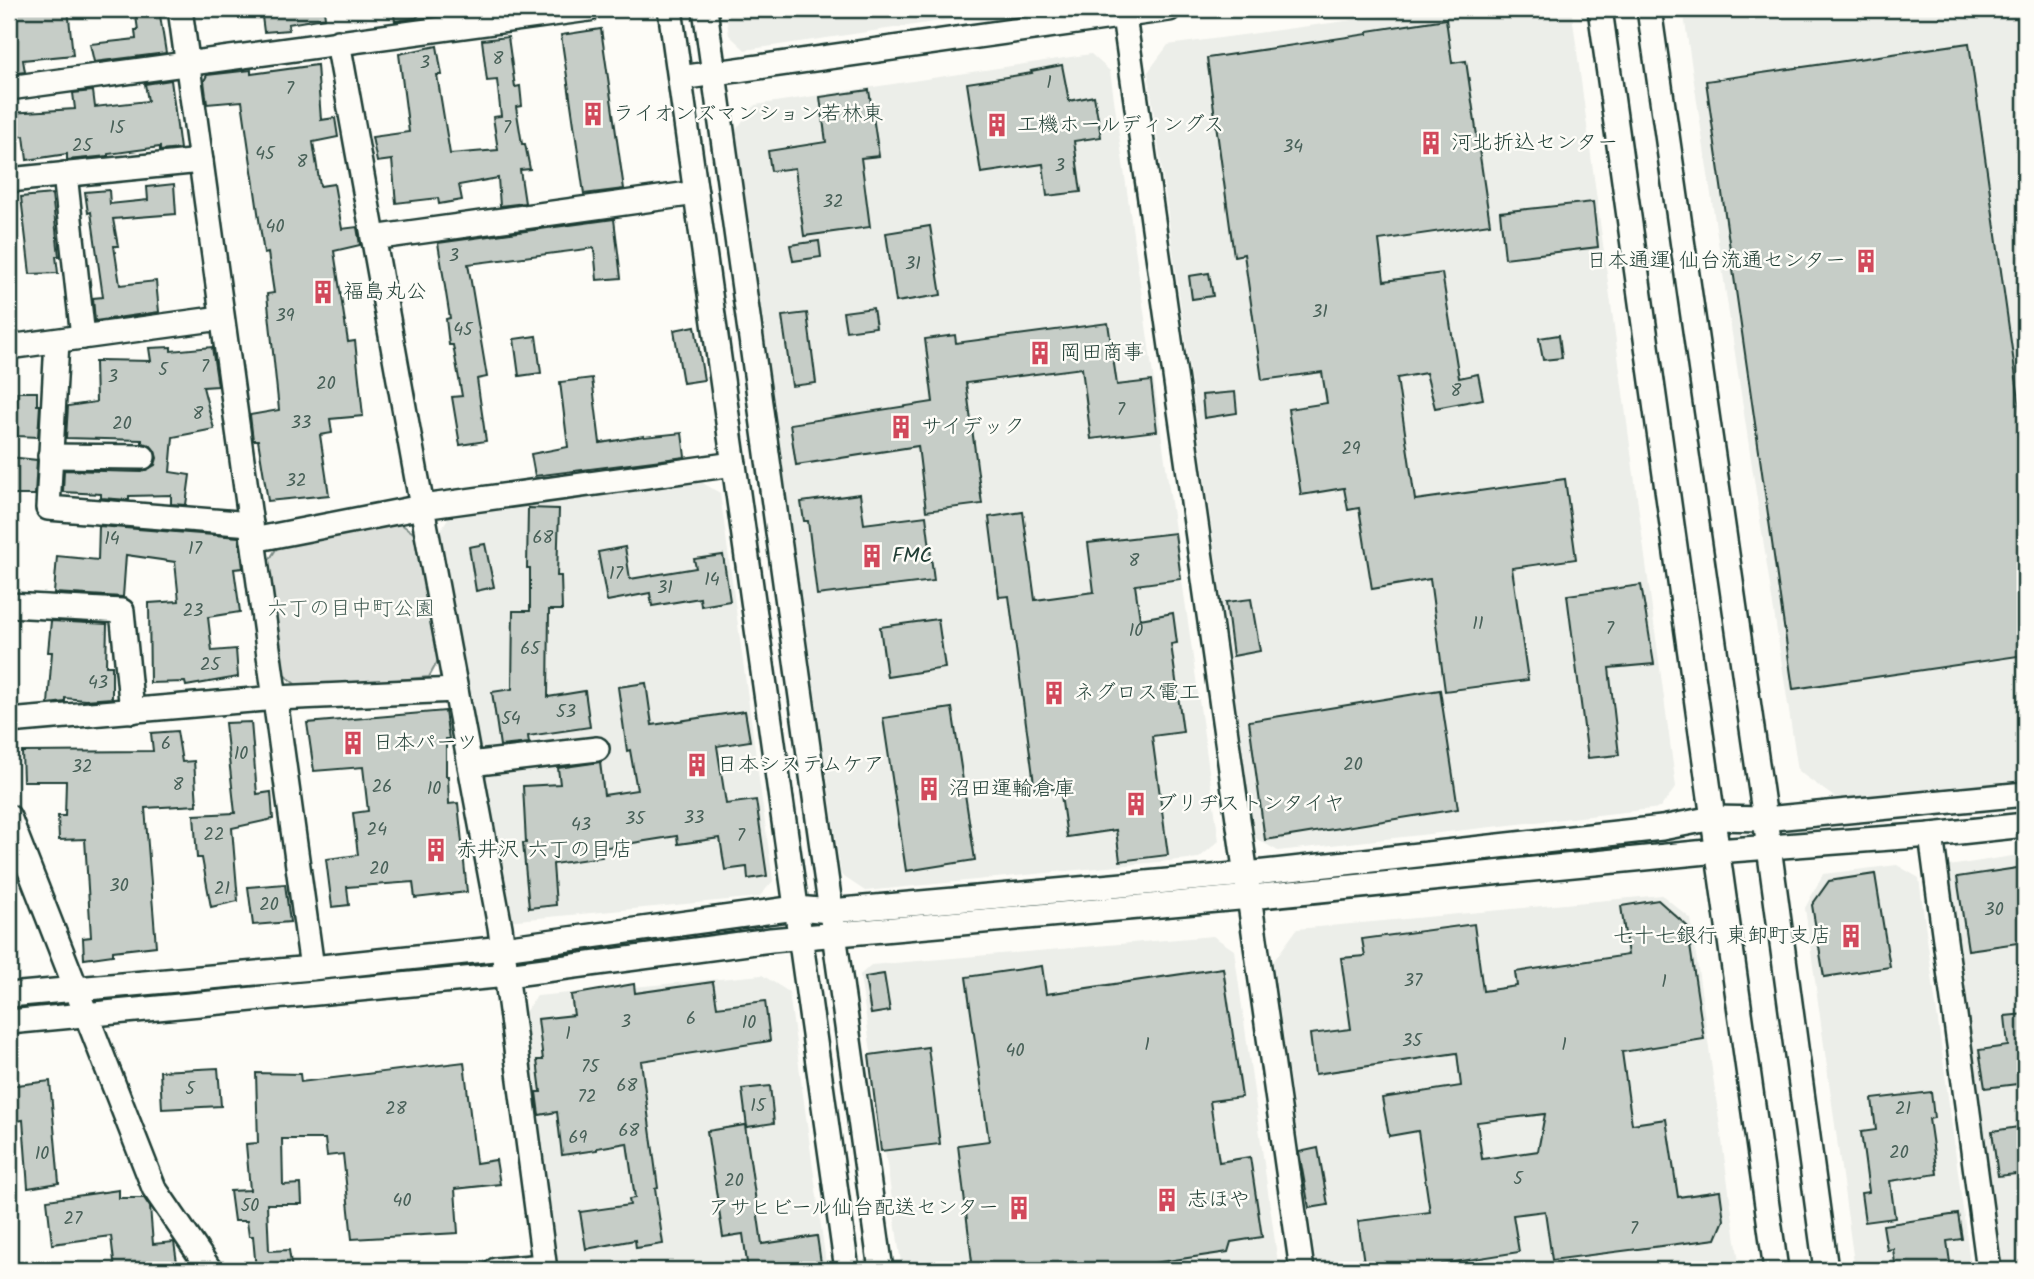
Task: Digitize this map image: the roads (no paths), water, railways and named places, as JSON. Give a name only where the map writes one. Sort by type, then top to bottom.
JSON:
[{"type":"street","points":[[180,9],[312,968]]},
{"type":"street","points":[[9,88],[338,43],[436,19],[589,9]]},
{"type":"street","points":[[670,9],[847,1270]]},
{"type":"street","points":[[705,9],[881,1270]]},
{"type":"street","points":[[680,78],[1123,12],[1169,9]]},
{"type":"street","points":[[1600,9],[1776,1270]]},
{"type":"street","points":[[1649,9],[1769,847],[1826,1270]]},
{"type":"street","points":[[1123,12],[1301,1270]]},
{"type":"street","points":[[338,43],[503,948],[545,1268],[496,1270]]},
{"type":"street","points":[[9,180],[201,161]]},
{"type":"street","points":[[65,174],[83,337]]},
{"type":"street","points":[[373,237],[696,193]]},
{"type":"street","points":[[9,347],[222,318]]},
{"type":"street","points":[[57,341],[48,508],[252,532],[734,464]]},
{"type":"street","points":[[50,456],[143,457]]},
{"type":"street","points":[[9,605],[122,611],[132,711]]},
{"type":"street","points":[[9,721],[276,698],[456,690]]},
{"type":"street","points":[[470,764],[597,749]]},
{"type":"street","points":[[9,995],[503,948],[796,908],[831,911],[1246,874],[1662,828],[1713,818],[1765,819],[2025,794]]},
{"type":"street","points":[[10,822],[154,1188],[210,1270]]},
{"type":"street","points":[[9,1022],[507,975],[801,937],[1250,897],[1717,851],[2025,825]]},
{"type":"street","points":[[1931,835],[1989,1270]]},
{"type":"place","name":"ライオンズマンション若林東","points":[[593,114]]},
{"type":"place","name":"工機ホールディングス","points":[[997,125]]},
{"type":"place","name":"河北折込センター","points":[[1431,143]]},
{"type":"place","name":"日本通運 仙台流通センター","points":[[1866,261]]},
{"type":"place","name":"福島丸公","points":[[323,292]]},
{"type":"place","name":"岡田商事","points":[[1040,353]]},
{"type":"place","name":"サイデック","points":[[901,427]]},
{"type":"place","name":"FMC","points":[[872,556]]},
{"type":"place","name":"ネグロス電工","points":[[1054,693]]},
{"type":"place","name":"日本パーツ","points":[[353,743]]},
{"type":"place","name":"日本システムケア","points":[[697,765]]},
{"type":"place","name":"沼田運輸倉庫","points":[[929,789]]},
{"type":"place","name":"ブリヂストンタイヤ","points":[[1136,804]]},
{"type":"place","name":"赤井沢 六丁の目店","points":[[436,850]]},
{"type":"place","name":"七十七銀行 東卸町支店","points":[[1851,936]]},
{"type":"place","name":"志ほや","points":[[1167,1200]]},
{"type":"place","name":"アサヒビール仙台配送センター","points":[[1019,1208]]},
{"type":"park label","name":"六丁の目中町公園","points":[[351,609]]}]
